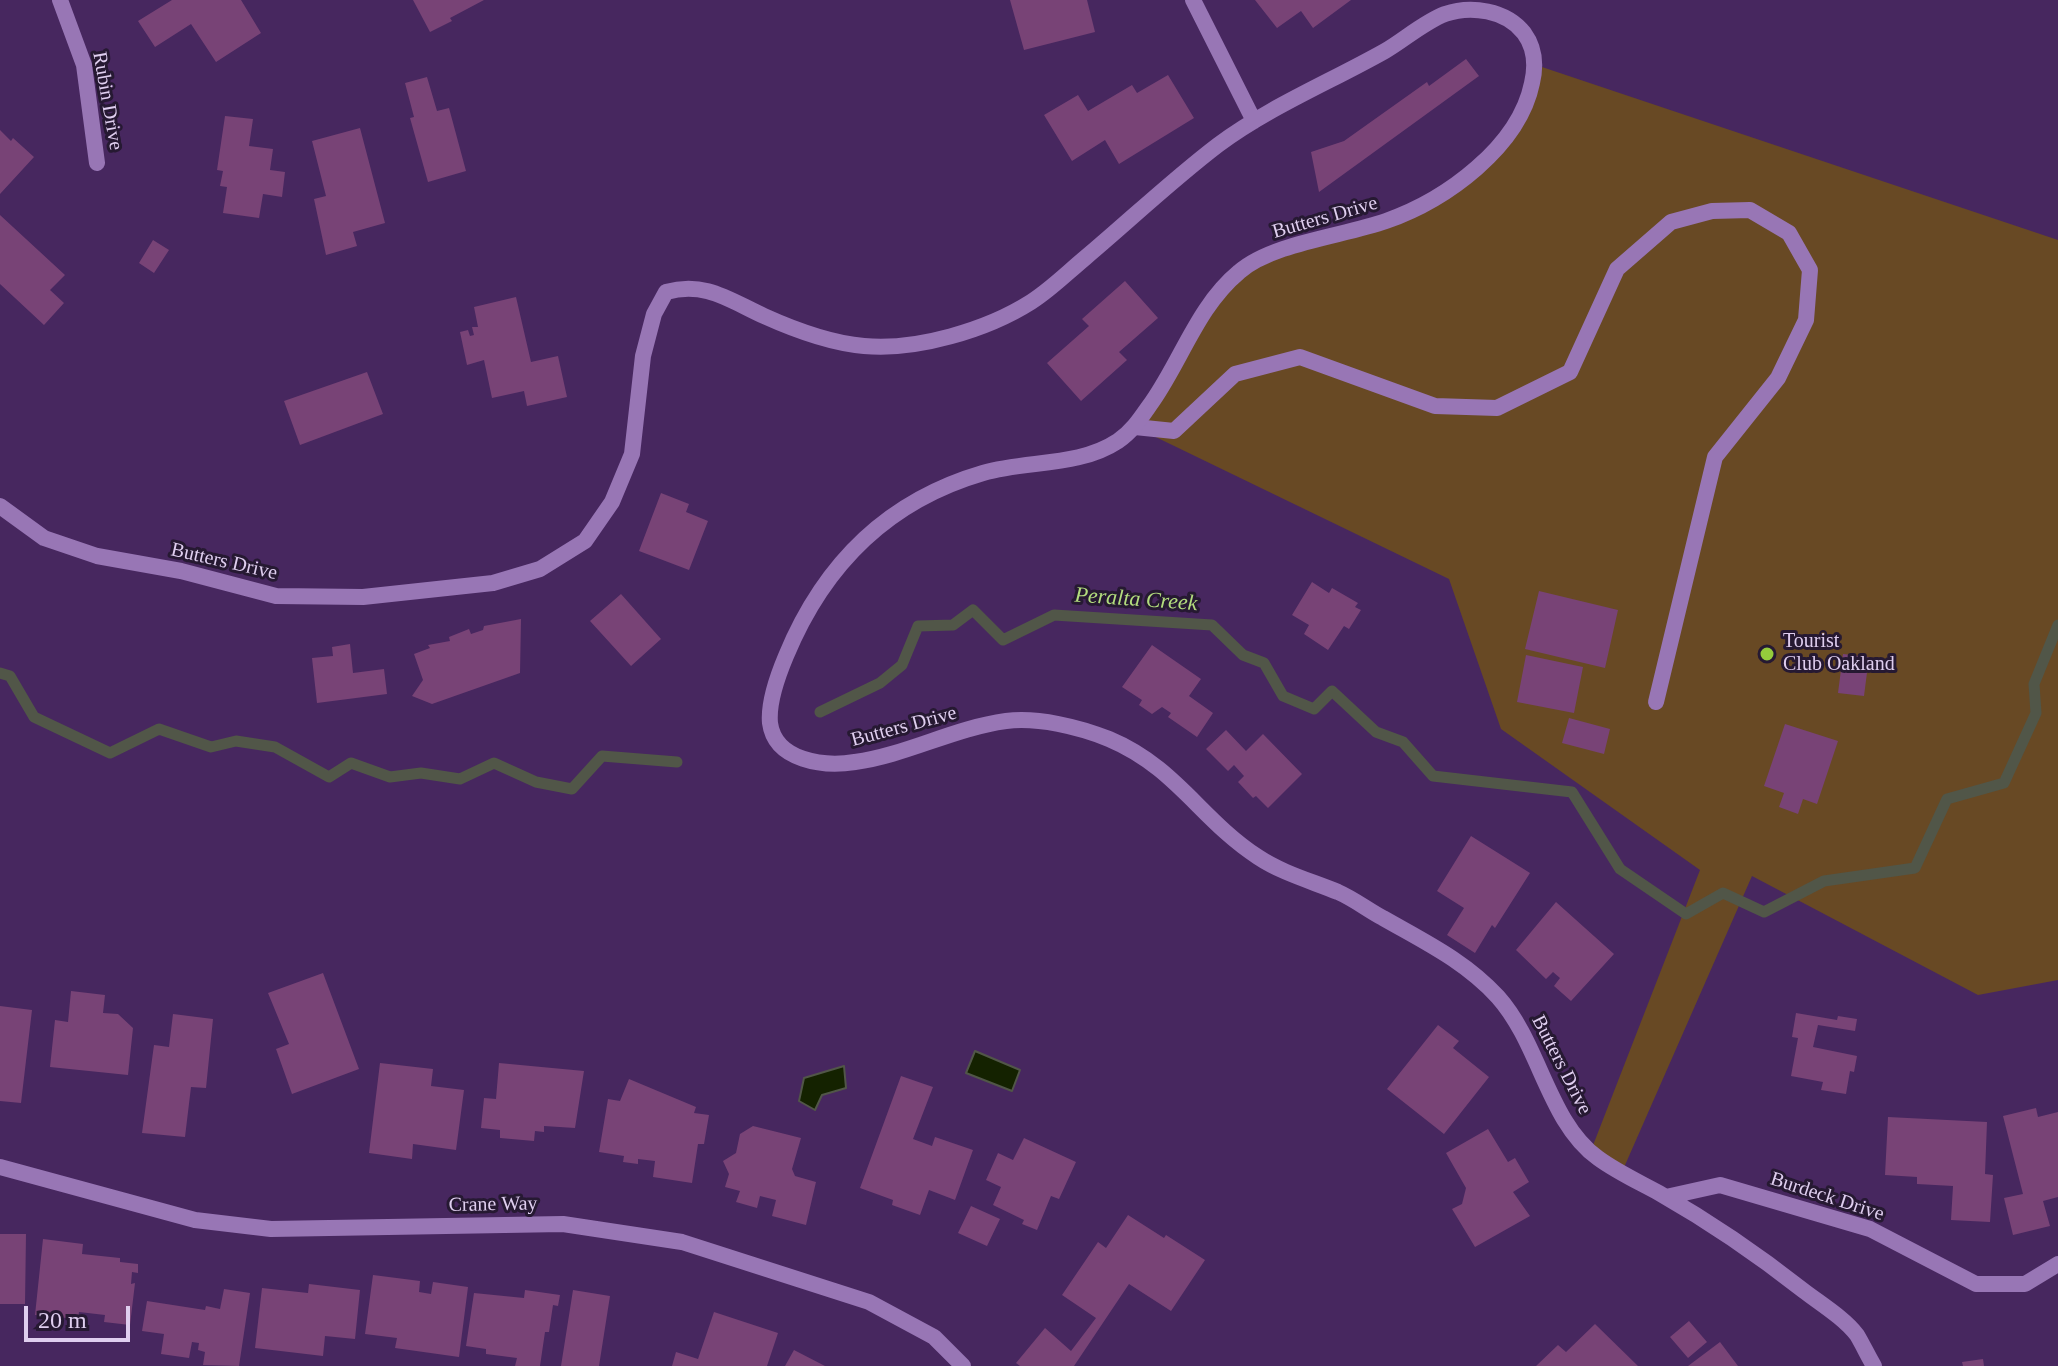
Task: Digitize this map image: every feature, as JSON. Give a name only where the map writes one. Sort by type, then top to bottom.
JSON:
[{"type":"street","name":"Rubin Drive","points":[[60,0],[84,65],[97,163]]},
{"type":"street","points":[[1193,0],[1254,121]]},
{"type":"street","name":"Butters Drive","points":[[0,506],[44,538],[97,556],[181,571],[276,596],[378,596],[493,583],[540,569],[585,541],[612,502],[632,454],[643,356],[654,314],[666,292],[686,286],[721,294],[765,317],[818,338],[869,347],[928,341],[990,324],[1036,300],[1216,147],[1254,121],[1385,51],[1449,12],[1495,11],[1526,35],[1536,65],[1528,105],[1500,145],[1457,185],[1392,220],[1248,262],[1220,289],[1196,324],[1167,380],[1135,427],[1112,446],[1060,461],[996,469],[959,480],[909,505],[870,533],[835,568],[798,628],[778,675],[768,718],[776,743],[795,756],[828,765],[862,762],[1004,721],[1031,720],[1100,735],[1145,757],[1186,790],[1226,835],[1267,864],[1349,896],[1466,967],[1492,990],[1514,1016],[1567,1123],[1590,1153],[1745,1245],[1853,1329],[1874,1366]]},
{"type":"street","points":[[1135,427],[1174,431],[1235,374],[1300,357],[1435,406],[1497,408],[1570,372],[1617,269],[1671,222],[1712,211],[1750,210],[1789,233],[1810,270],[1806,320],[1778,378],[1715,457],[1656,702]]},
{"type":"street","name":"Crane Way","points":[[0,1167],[195,1220],[271,1229],[563,1224],[682,1242],[869,1302],[934,1337],[963,1366]]},
{"type":"street","name":"Burdeck Drive","points":[[1666,1197],[1720,1185],[1870,1229],[1976,1284],[2025,1284],[2058,1264]]},
{"type":"shaded area","name":"Tourist Club Oakland","points":[[1536,65],[2058,240],[2058,980],[1978,995],[1752,876],[1622,1172],[1590,1153],[1700,870],[1501,729],[1449,579],[1135,427],[1248,262],[1392,220],[1500,145]]},
{"type":"shaded area","points":[[975,1051],[1020,1070],[1012,1091],[966,1073]]},
{"type":"shaded area","points":[[844,1066],[846,1088],[822,1095],[815,1110],[799,1101],[804,1078]]},
{"type":"building","points":[[172,0],[241,0],[261,33],[216,62],[191,24],[155,47],[138,21]]},
{"type":"building","points":[[413,0],[484,0],[430,32]]},
{"type":"building","points":[[1010,0],[1087,0],[1095,32],[1024,50]]},
{"type":"building","points":[[1255,0],[1351,0],[1313,28],[1301,11],[1277,28]]},
{"type":"building","points":[[1466,59],[1479,76],[1319,192],[1311,152],[1344,141],[1427,82],[1429,86]]},
{"type":"building","points":[[1168,75],[1194,118],[1119,164],[1105,140],[1072,161],[1044,115],[1078,95],[1088,111],[1132,85],[1137,93]]},
{"type":"building","points":[[427,77],[437,111],[449,108],[466,171],[428,182],[410,118],[414,117],[405,83]]},
{"type":"building","points":[[225,116],[253,119],[249,146],[273,149],[270,170],[285,172],[282,197],[263,194],[259,218],[223,213],[227,187],[220,186],[223,171],[217,170]]},
{"type":"building","points":[[360,128],[385,223],[353,232],[357,246],[326,255],[314,199],[326,196],[312,141]]},
{"type":"building","points":[[0,130],[34,157],[0,194]]},
{"type":"building","points":[[0,215],[65,275],[50,290],[64,303],[44,325],[0,284]]},
{"type":"building","points":[[153,240],[169,250],[154,273],[139,263]]},
{"type":"building","points":[[1125,281],[1158,318],[1119,352],[1127,360],[1081,401],[1047,363],[1089,326],[1082,319]]},
{"type":"building","points":[[516,297],[531,362],[558,356],[567,397],[527,406],[524,391],[492,398],[484,360],[467,365],[460,332],[468,330],[470,336],[474,335],[472,327],[478,327],[474,307]]},
{"type":"building","points":[[367,372],[383,414],[300,445],[284,401]]},
{"type":"building","points":[[661,493],[689,504],[686,512],[708,521],[689,570],[639,551]]},
{"type":"building","points":[[1312,582],[1329,593],[1332,588],[1358,603],[1355,607],[1361,610],[1349,629],[1344,626],[1328,650],[1304,634],[1309,625],[1292,615]]},
{"type":"building","points":[[1539,591],[1618,610],[1605,668],[1525,649]]},
{"type":"building","points":[[621,594],[661,639],[631,666],[590,621]]},
{"type":"building","points":[[521,619],[520,673],[432,704],[412,696],[423,680],[414,654],[430,648],[428,645],[450,641],[449,637],[469,629],[471,634],[483,630],[484,626]]},
{"type":"building","points":[[350,644],[353,673],[384,669],[387,694],[317,703],[312,658],[333,656],[332,647]]},
{"type":"building","points":[[1152,645],[1201,679],[1189,696],[1213,713],[1197,737],[1168,717],[1171,713],[1162,707],[1152,714],[1139,705],[1142,700],[1122,687]]},
{"type":"building","points":[[1843,654],[1869,657],[1864,696],[1838,693]]},
{"type":"building","points":[[1526,655],[1583,667],[1574,713],[1517,702]]},
{"type":"building","points":[[1569,718],[1610,729],[1604,754],[1562,743]]},
{"type":"building","points":[[1785,724],[1838,741],[1817,804],[1803,799],[1798,814],[1779,807],[1784,793],[1764,786]]},
{"type":"building","points":[[1226,730],[1246,751],[1263,734],[1302,774],[1268,808],[1238,782],[1244,776],[1234,765],[1228,771],[1206,749]]},
{"type":"building","points":[[1471,836],[1530,873],[1475,953],[1447,935],[1464,908],[1437,891]]},
{"type":"building","points":[[1556,902],[1614,954],[1571,1001],[1554,986],[1560,978],[1553,972],[1546,979],[1516,950]]},
{"type":"building","points":[[323,973],[359,1069],[292,1094],[276,1049],[289,1044],[268,993]]},
{"type":"building","points":[[71,991],[105,995],[103,1013],[118,1014],[133,1028],[128,1075],[50,1067],[55,1020],[68,1022]]},
{"type":"building","points":[[0,1006],[32,1010],[21,1103],[0,1101]]},
{"type":"building","points":[[1796,1013],[1837,1020],[1838,1016],[1857,1019],[1855,1031],[1818,1025],[1813,1047],[1857,1056],[1854,1072],[1850,1071],[1846,1094],[1821,1090],[1823,1082],[1791,1076],[1798,1038],[1792,1037]]},
{"type":"building","points":[[173,1014],[213,1019],[206,1088],[191,1087],[185,1137],[142,1133],[154,1045],[169,1047]]},
{"type":"building","points":[[1438,1025],[1459,1041],[1453,1048],[1489,1077],[1444,1134],[1387,1089]]},
{"type":"building","points":[[380,1063],[433,1069],[431,1086],[464,1090],[456,1150],[413,1144],[412,1159],[369,1153]]},
{"type":"building","points":[[499,1063],[584,1071],[575,1128],[544,1126],[544,1132],[535,1131],[534,1141],[500,1138],[500,1130],[481,1128],[484,1098],[496,1099]]},
{"type":"building","points":[[901,1076],[933,1087],[913,1139],[932,1146],[935,1137],[973,1150],[955,1200],[929,1190],[920,1215],[892,1205],[893,1200],[860,1188]]},
{"type":"building","points":[[629,1079],[696,1107],[694,1113],[709,1115],[704,1144],[698,1144],[692,1183],[653,1177],[655,1161],[638,1159],[638,1164],[623,1162],[624,1156],[599,1152],[608,1099],[620,1101]]},
{"type":"building","points":[[2036,1108],[2038,1117],[2058,1112],[2058,1197],[2043,1201],[2050,1226],[2013,1235],[2004,1198],[2023,1194],[2003,1116]]},
{"type":"building","points":[[1888,1117],[1987,1122],[1985,1174],[1993,1175],[1990,1222],[1951,1220],[1953,1186],[1917,1184],[1917,1177],[1885,1175]]},
{"type":"building","points":[[753,1126],[801,1138],[792,1169],[795,1176],[816,1182],[806,1225],[772,1216],[776,1200],[760,1196],[757,1208],[736,1202],[740,1191],[725,1187],[729,1174],[723,1161],[736,1153],[740,1134]]},
{"type":"building","points":[[1488,1129],[1508,1162],[1515,1158],[1529,1182],[1513,1192],[1530,1216],[1475,1247],[1452,1209],[1462,1204],[1466,1188],[1446,1153]]},
{"type":"building","points":[[1024,1138],[1076,1162],[1059,1199],[1051,1196],[1037,1230],[993,1205],[1001,1187],[986,1180],[998,1153],[1013,1160]]},
{"type":"building","points":[[971,1206],[1000,1219],[987,1246],[958,1233]]},
{"type":"building","points":[[1128,1215],[1205,1260],[1171,1311],[1129,1284],[1074,1366],[1020,1366],[1016,1363],[1045,1328],[1071,1351],[1096,1318],[1062,1295],[1098,1242],[1106,1248]]},
{"type":"building","points":[[0,1234],[26,1234],[25,1304],[0,1304]]},
{"type":"building","points":[[43,1239],[83,1244],[82,1254],[120,1258],[120,1262],[138,1264],[138,1273],[132,1272],[131,1284],[135,1283],[130,1325],[104,1322],[105,1315],[79,1312],[78,1319],[35,1315]]},
{"type":"building","points":[[373,1275],[420,1281],[419,1292],[431,1294],[433,1282],[468,1287],[459,1357],[395,1348],[397,1338],[365,1334]]},
{"type":"building","points":[[309,1284],[360,1290],[355,1339],[325,1336],[323,1356],[255,1348],[262,1288],[308,1293]]},
{"type":"building","points":[[224,1289],[250,1293],[239,1366],[203,1365],[205,1352],[198,1350],[199,1343],[192,1342],[189,1358],[161,1354],[164,1334],[142,1331],[147,1301],[205,1310],[206,1306],[220,1309]]},
{"type":"building","points":[[525,1290],[560,1295],[558,1306],[553,1305],[549,1332],[545,1332],[540,1366],[515,1366],[517,1358],[486,1354],[486,1349],[466,1346],[474,1293],[524,1298]]},
{"type":"building","points":[[573,1290],[610,1296],[599,1366],[561,1366]]},
{"type":"building","points":[[714,1312],[778,1333],[767,1366],[672,1366],[676,1352],[698,1359]]},
{"type":"building","points":[[1689,1321],[1707,1342],[1688,1358],[1670,1337]]},
{"type":"building","points":[[1595,1324],[1638,1366],[1536,1366],[1558,1345],[1566,1352]]},
{"type":"building","points":[[1720,1342],[1738,1366],[1688,1366]]},
{"type":"building","points":[[794,1350],[825,1366],[785,1366]]},
{"type":"building","points":[[1983,1359],[1984,1366],[1963,1366],[1962,1362]]},
{"type":"waterway","name":"Peralta Creek","points":[[820,712],[880,683],[902,665],[918,626],[953,625],[973,610],[1003,640],[1054,615],[1212,625],[1243,655],[1264,663],[1283,696],[1314,709],[1332,691],[1376,732],[1403,742],[1433,776],[1572,792],[1620,869],[1686,914],[1723,893],[1764,912],[1824,881],[1915,868],[1947,799],[2004,783],[2036,713],[2034,684],[2058,625]]},
{"type":"waterway","name":"Peralta Creek","points":[[0,673],[10,676],[34,717],[110,753],[159,729],[211,747],[236,741],[275,747],[329,777],[351,763],[390,777],[421,773],[460,779],[494,763],[536,782],[572,789],[602,756],[677,762]]},
{"type":"place","name":"Tourist Club Oakland","points":[[1767,654]]}]
